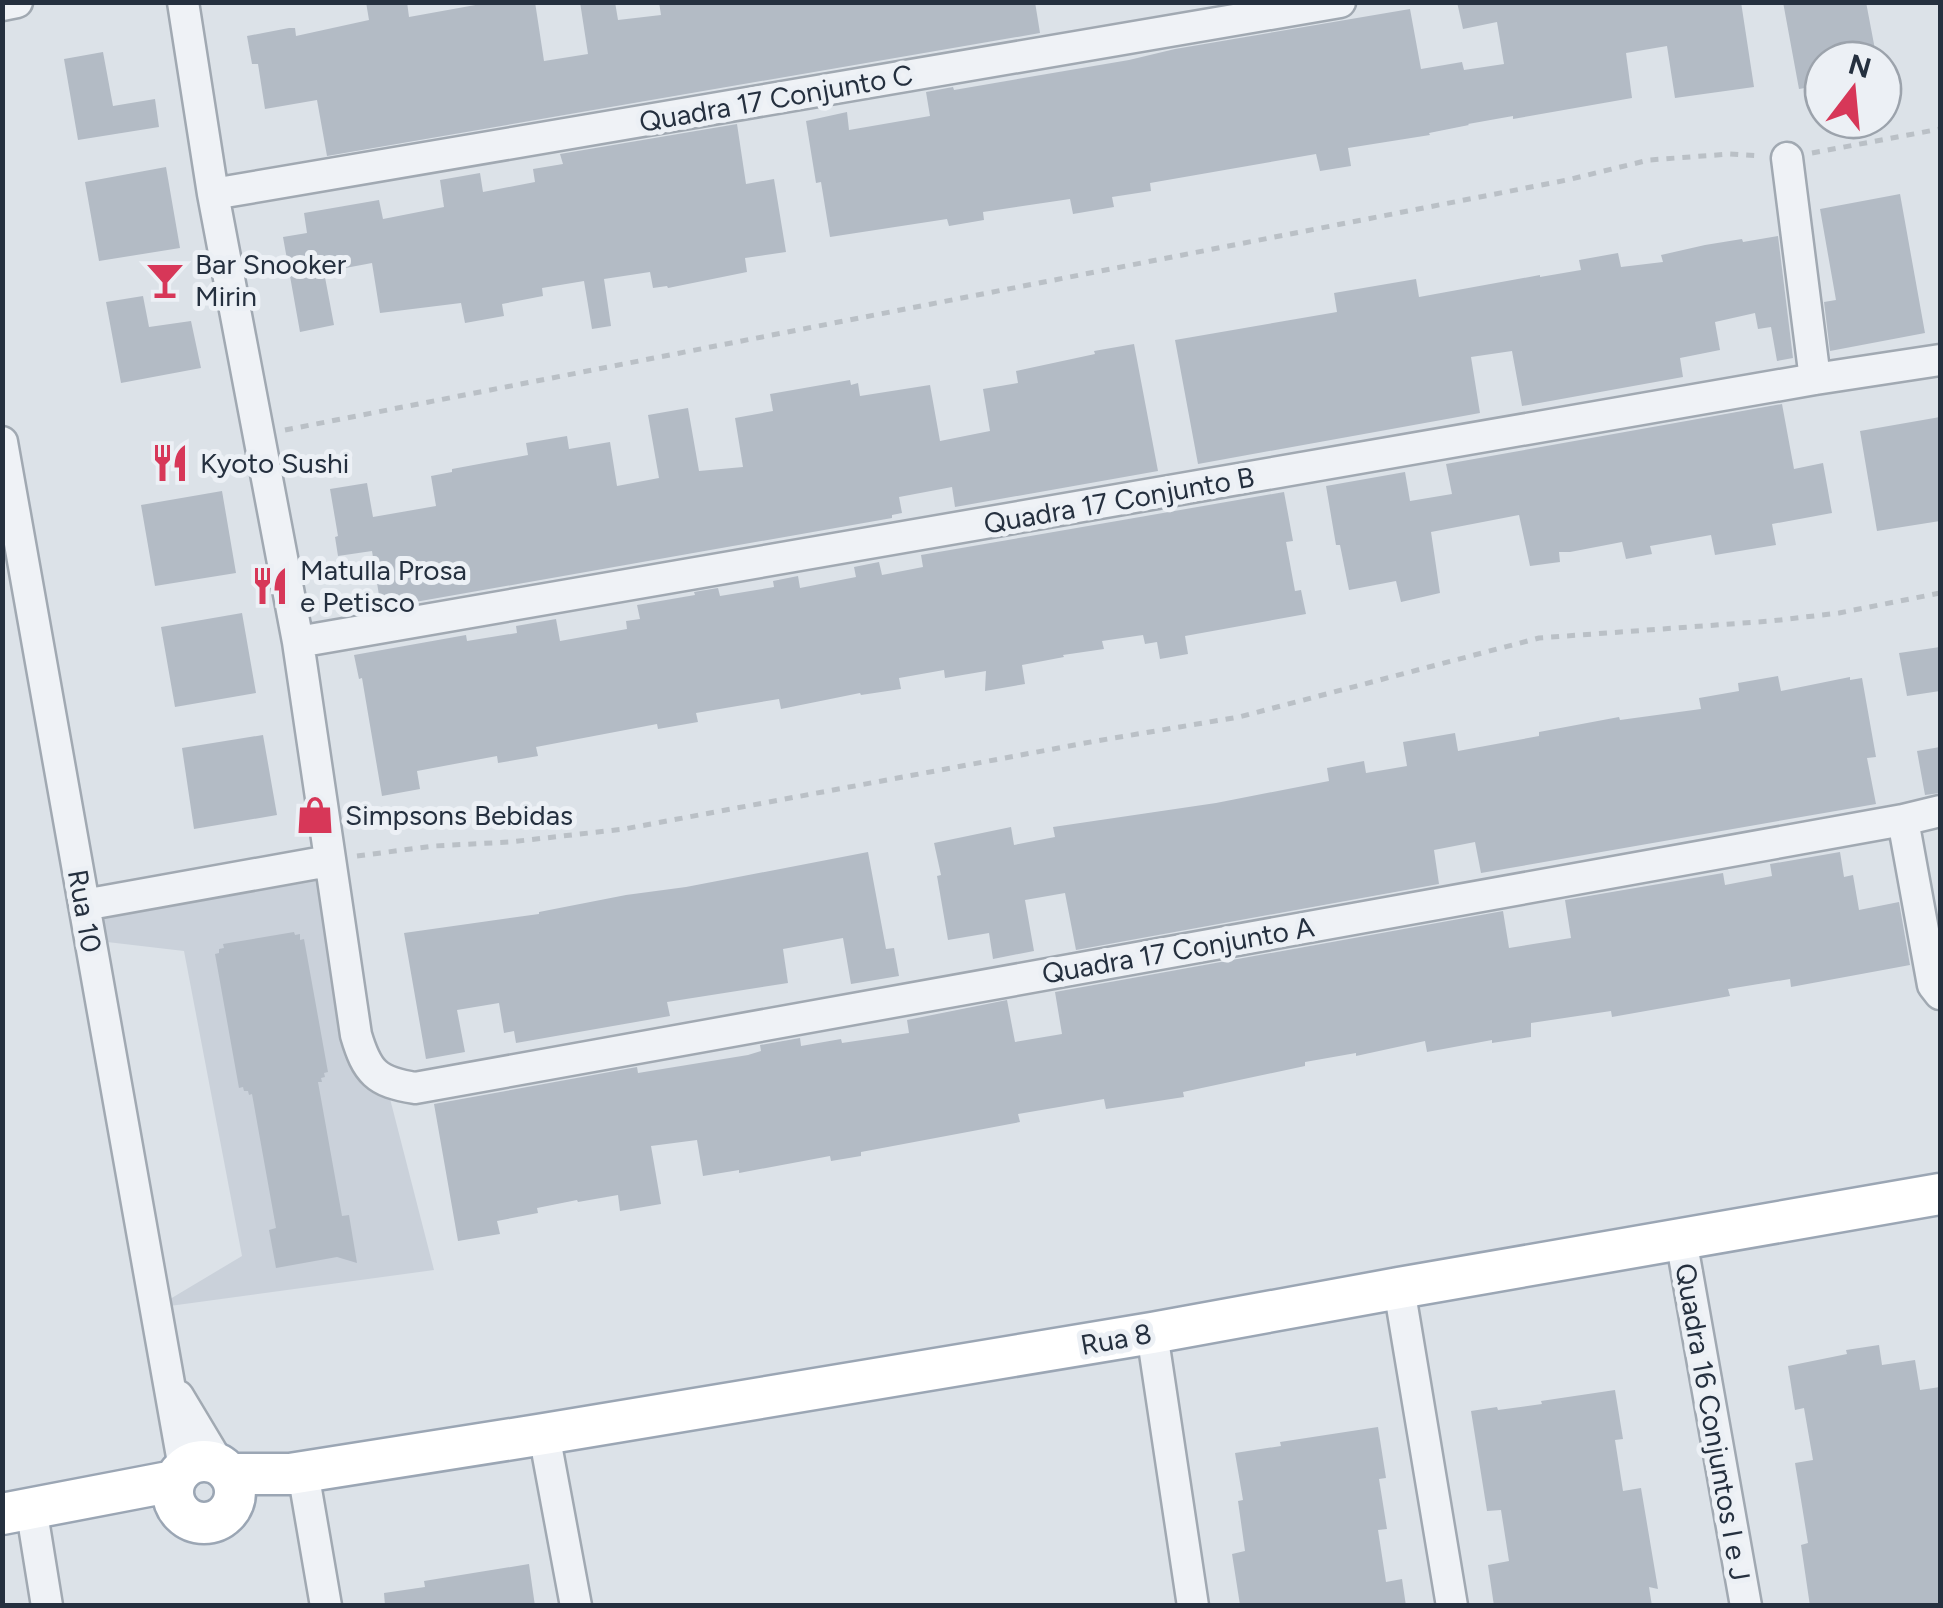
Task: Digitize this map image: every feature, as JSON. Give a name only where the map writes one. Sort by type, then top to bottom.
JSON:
[{"type":"main road","name":"Rua 8","points":[[17,1510],[98,1495],[297,1473],[544,1434],[1152,1333],[1940,1194]]},
{"type":"street","points":[[2,4],[17,2]]},
{"type":"street","points":[[84,905],[329,861],[298,642],[213,194],[183,2]]},
{"type":"street","name":"Quadra 17 Conjunto C","points":[[213,194],[1340,2]]},
{"type":"street","points":[[1787,158],[1815,380]]},
{"type":"street","name":"Quadra 17 Conjunto B","points":[[298,642],[1940,360]]},
{"type":"street","name":"Rua 10","points":[[4,457],[168,1381],[204,1484]]},
{"type":"street","name":"Quadra 17 Conjunto A","points":[[329,861],[356,1035],[364,1061],[381,1077],[415,1088],[1940,811]]},
{"type":"street","points":[[1903,820],[1933,985],[1940,994]]},
{"type":"street","name":"Quadra 16 Conjuntos I e J","points":[[1680,1239],[1746,1606]]},
{"type":"street","points":[[1399,1288],[1452,1606]]},
{"type":"street","points":[[1152,1333],[1193,1606]]},
{"type":"street","points":[[544,1434],[576,1606]]},
{"type":"street","points":[[297,1473],[326,1606]]},
{"type":"street","points":[[17,1510],[47,1606]]},
{"type":"path","points":[[258,435],[1567,180],[1649,160],[1730,154],[1787,158],[1940,129]]},
{"type":"path","points":[[329,861],[434,846],[624,830],[1096,740],[1239,717],[1538,638],[1771,620],[1940,593]]},
{"type":"shaded area","points":[[329,861],[434,1270],[155,1308],[242,1256],[184,951],[90,940],[84,905]]},
{"type":"building","points":[[366,2],[407,2],[409,17],[492,2],[535,2],[544,61],[588,54],[580,2],[615,2],[618,20],[661,15],[659,2],[1035,2],[1040,33],[327,156],[317,100],[265,109],[258,64],[252,64],[247,36],[295,28],[296,36],[369,20]]},
{"type":"building","points":[[1457,2],[1741,2],[1754,87],[1675,98],[1667,46],[1626,53],[1632,98],[1348,148],[1351,166],[1320,171],[1316,154],[1150,183],[1151,191],[1112,197],[1114,207],[1073,214],[1070,199],[983,212],[984,220],[949,226],[947,219],[830,237],[806,121],[847,112],[849,130],[930,116],[926,92],[1410,9],[1421,69],[1462,62],[1464,70],[1504,64],[1497,22],[1463,29]]},
{"type":"building","points":[[1783,2],[1866,2],[1873,40],[1803,40],[1803,88],[1799,89]]},
{"type":"building","points":[[103,52],[113,106],[155,99],[159,127],[78,140],[64,59]]},
{"type":"building","points":[[737,124],[746,184],[774,179],[786,252],[745,258],[747,272],[668,288],[653,288],[650,272],[604,279],[611,326],[592,329],[584,281],[542,288],[543,296],[502,304],[504,316],[465,323],[461,303],[380,313],[372,263],[324,272],[334,325],[300,332],[283,237],[307,233],[304,213],[379,200],[383,219],[444,207],[440,180],[480,173],[483,192],[535,182],[533,169],[563,164],[560,154]]},
{"type":"building","points":[[166,167],[180,248],[99,261],[85,182]]},
{"type":"building","points":[[1900,194],[1925,333],[1830,351],[1824,302],[1836,300],[1820,209]]},
{"type":"building","points":[[1778,236],[1793,358],[1777,361],[1771,327],[1758,329],[1755,313],[1715,322],[1720,350],[1680,358],[1683,377],[1522,406],[1512,351],[1471,357],[1480,413],[1198,464],[1175,340],[1337,312],[1334,293],[1416,279],[1419,297],[1581,270],[1579,260],[1618,253],[1621,267],[1663,262],[1661,255],[1705,245]]},
{"type":"building","points":[[143,296],[149,327],[191,321],[201,368],[121,383],[106,302]]},
{"type":"building","points":[[1134,344],[1158,471],[955,507],[952,487],[899,497],[902,513],[892,518],[381,608],[372,551],[338,556],[330,489],[367,483],[373,517],[436,506],[431,476],[528,455],[526,443],[567,436],[569,449],[610,442],[617,486],[659,478],[648,415],[688,408],[699,471],[743,467],[735,418],[773,411],[770,394],[850,380],[851,385],[858,383],[860,396],[930,385],[940,441],[990,431],[983,389],[1018,383],[1016,371]]},
{"type":"building","points":[[1782,404],[1794,469],[1823,463],[1832,513],[1772,524],[1776,545],[1715,555],[1711,535],[1650,546],[1652,554],[1626,559],[1622,542],[1559,552],[1560,562],[1530,566],[1519,515],[1431,532],[1440,593],[1401,602],[1396,581],[1349,590],[1326,486],[1405,472],[1410,501],[1452,494],[1446,464]]},
{"type":"building","points":[[1940,417],[1940,521],[1877,531],[1860,431]]},
{"type":"building","points":[[222,491],[236,573],[155,586],[141,505]]},
{"type":"building","points":[[1284,492],[1293,541],[1286,542],[1295,591],[1301,590],[1306,614],[1185,636],[1188,654],[1160,659],[1157,642],[1145,644],[1143,635],[1102,641],[1104,649],[1022,665],[1025,684],[985,691],[986,671],[945,678],[944,670],[899,678],[901,689],[781,709],[779,699],[696,713],[698,722],[658,729],[657,724],[536,747],[538,756],[498,763],[497,756],[417,771],[420,789],[382,796],[362,678],[359,679],[354,655],[466,635],[467,641],[517,633],[516,626],[556,619],[560,641],[627,629],[626,621],[640,619],[637,605],[695,595],[694,592],[718,588],[720,596],[774,587],[773,581],[798,576],[800,588],[856,577],[854,567],[879,562],[882,575],[923,567],[921,555]]},
{"type":"building","points":[[242,613],[256,693],[175,707],[161,627]]},
{"type":"building","points":[[1940,647],[1940,691],[1907,696],[1899,653]]},
{"type":"building","points":[[1778,676],[1781,691],[1862,678],[1876,757],[1867,758],[1876,804],[1481,873],[1475,842],[1434,850],[1439,884],[1076,950],[1065,893],[1025,900],[1034,951],[993,959],[989,933],[948,940],[934,843],[1011,827],[1014,845],[1055,837],[1053,827],[1216,803],[1329,781],[1327,768],[1364,761],[1366,773],[1407,766],[1403,742],[1455,733],[1458,751],[1619,717],[1620,720],[1701,709],[1699,698],[1739,691],[1738,683]]},
{"type":"building","points":[[263,735],[277,815],[194,829],[182,748]]},
{"type":"building","points":[[1940,747],[1940,793],[1925,795],[1917,751]]},
{"type":"building","points":[[868,852],[886,949],[894,948],[899,976],[851,984],[843,938],[783,949],[788,983],[667,1002],[670,1016],[516,1043],[514,1031],[504,1033],[499,1003],[457,1010],[465,1052],[426,1059],[404,933],[539,914]]},
{"type":"building","points":[[1840,852],[1844,877],[1853,875],[1859,910],[1899,902],[1910,965],[1791,987],[1790,979],[1728,989],[1730,996],[1612,1017],[1611,1011],[1531,1023],[1531,1037],[1427,1052],[1425,1041],[1305,1062],[1305,1066],[1183,1092],[1184,1097],[1106,1109],[1104,1099],[1018,1114],[1020,1122],[831,1161],[830,1156],[703,1176],[697,1140],[651,1146],[661,1204],[620,1211],[618,1195],[577,1200],[497,1221],[500,1234],[458,1241],[434,1104],[637,1067],[638,1073],[748,1055],[761,1051],[760,1045],[800,1038],[801,1046],[909,1033],[907,1020],[1007,1000],[1015,1042],[1062,1034],[1055,992],[1503,911],[1509,948],[1571,938],[1565,900],[1723,873],[1725,885],[1772,876],[1770,864]]},
{"type":"building","points":[[300,934],[300,940],[304,939],[328,1072],[318,1082],[342,1216],[349,1215],[357,1263],[337,1257],[276,1268],[269,1230],[276,1228],[252,1094],[239,1088],[215,954],[224,948],[223,944]]},
{"type":"building","points":[[1879,1345],[1882,1365],[1915,1360],[1920,1390],[1940,1387],[1940,1606],[1810,1606],[1801,1545],[1808,1543],[1795,1463],[1813,1460],[1804,1408],[1795,1410],[1788,1366]]},
{"type":"building","points":[[1615,1390],[1623,1439],[1615,1440],[1623,1491],[1641,1488],[1658,1589],[1649,1587],[1652,1606],[1494,1606],[1488,1565],[1509,1561],[1501,1510],[1487,1511],[1471,1411],[1542,1404],[1541,1401]]},
{"type":"building","points":[[1378,1427],[1386,1478],[1379,1479],[1387,1529],[1378,1530],[1386,1582],[1402,1579],[1406,1606],[1240,1605],[1232,1554],[1245,1551],[1238,1501],[1243,1500],[1235,1453]]},
{"type":"building","points":[[529,1564],[535,1606],[385,1606],[384,1593],[425,1587],[424,1581]]},
{"type":"place","name":"Bar Snooker Mirin","points":[[165,280]]},
{"type":"place","name":"Kyoto Sushi","points":[[170,463]]},
{"type":"place","name":"Matulla Prosa e Petisco","points":[[270,586]]},
{"type":"place","name":"Simpsons Bebidas","points":[[315,815]]}]
